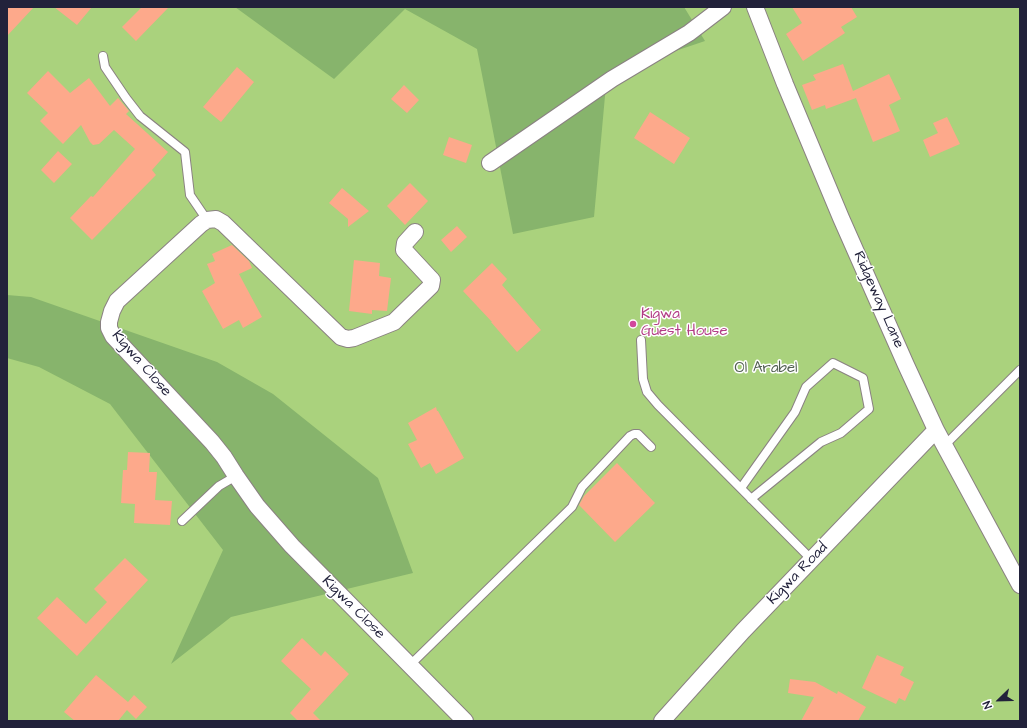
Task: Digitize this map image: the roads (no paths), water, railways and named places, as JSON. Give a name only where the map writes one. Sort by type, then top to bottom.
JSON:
[{"type":"street","points":[[490,163],[612,79],[690,33],[723,7]]},
{"type":"street","name":"Ridgeway Lane","points":[[755,7],[785,84],[841,218],[936,430],[1020,585]]},
{"type":"street","points":[[207,220],[216,219],[223,223],[341,337],[348,339],[394,322],[431,286],[432,280],[404,250],[405,243],[415,232]]},
{"type":"street","name":"Kigwa Close","points":[[207,220],[200,224],[118,301],[108,322],[113,336],[212,442],[257,506],[292,546],[465,721]]},
{"type":"street","name":"Kigwa Road","points":[[662,721],[743,631],[936,430]]},
{"type":"lane","points":[[103,56],[105,67],[140,116],[185,152],[190,196],[207,220]]},
{"type":"lane","points":[[641,340],[643,379],[647,392],[658,405],[812,559]]},
{"type":"lane","points":[[741,488],[795,412],[806,387],[833,363],[863,378],[869,409],[841,433],[821,442],[751,499]]},
{"type":"lane","points":[[944,446],[1020,370]]},
{"type":"lane","points":[[410,665],[572,507],[582,487],[630,436],[638,434],[651,447]]},
{"type":"lane","points":[[182,521],[219,486],[236,476]]},
{"type":"place","name":"Kigwa Guest House","points":[[633,324]]},
{"type":"park label","name":"Ol Arabel","points":[[766,369]]}]
